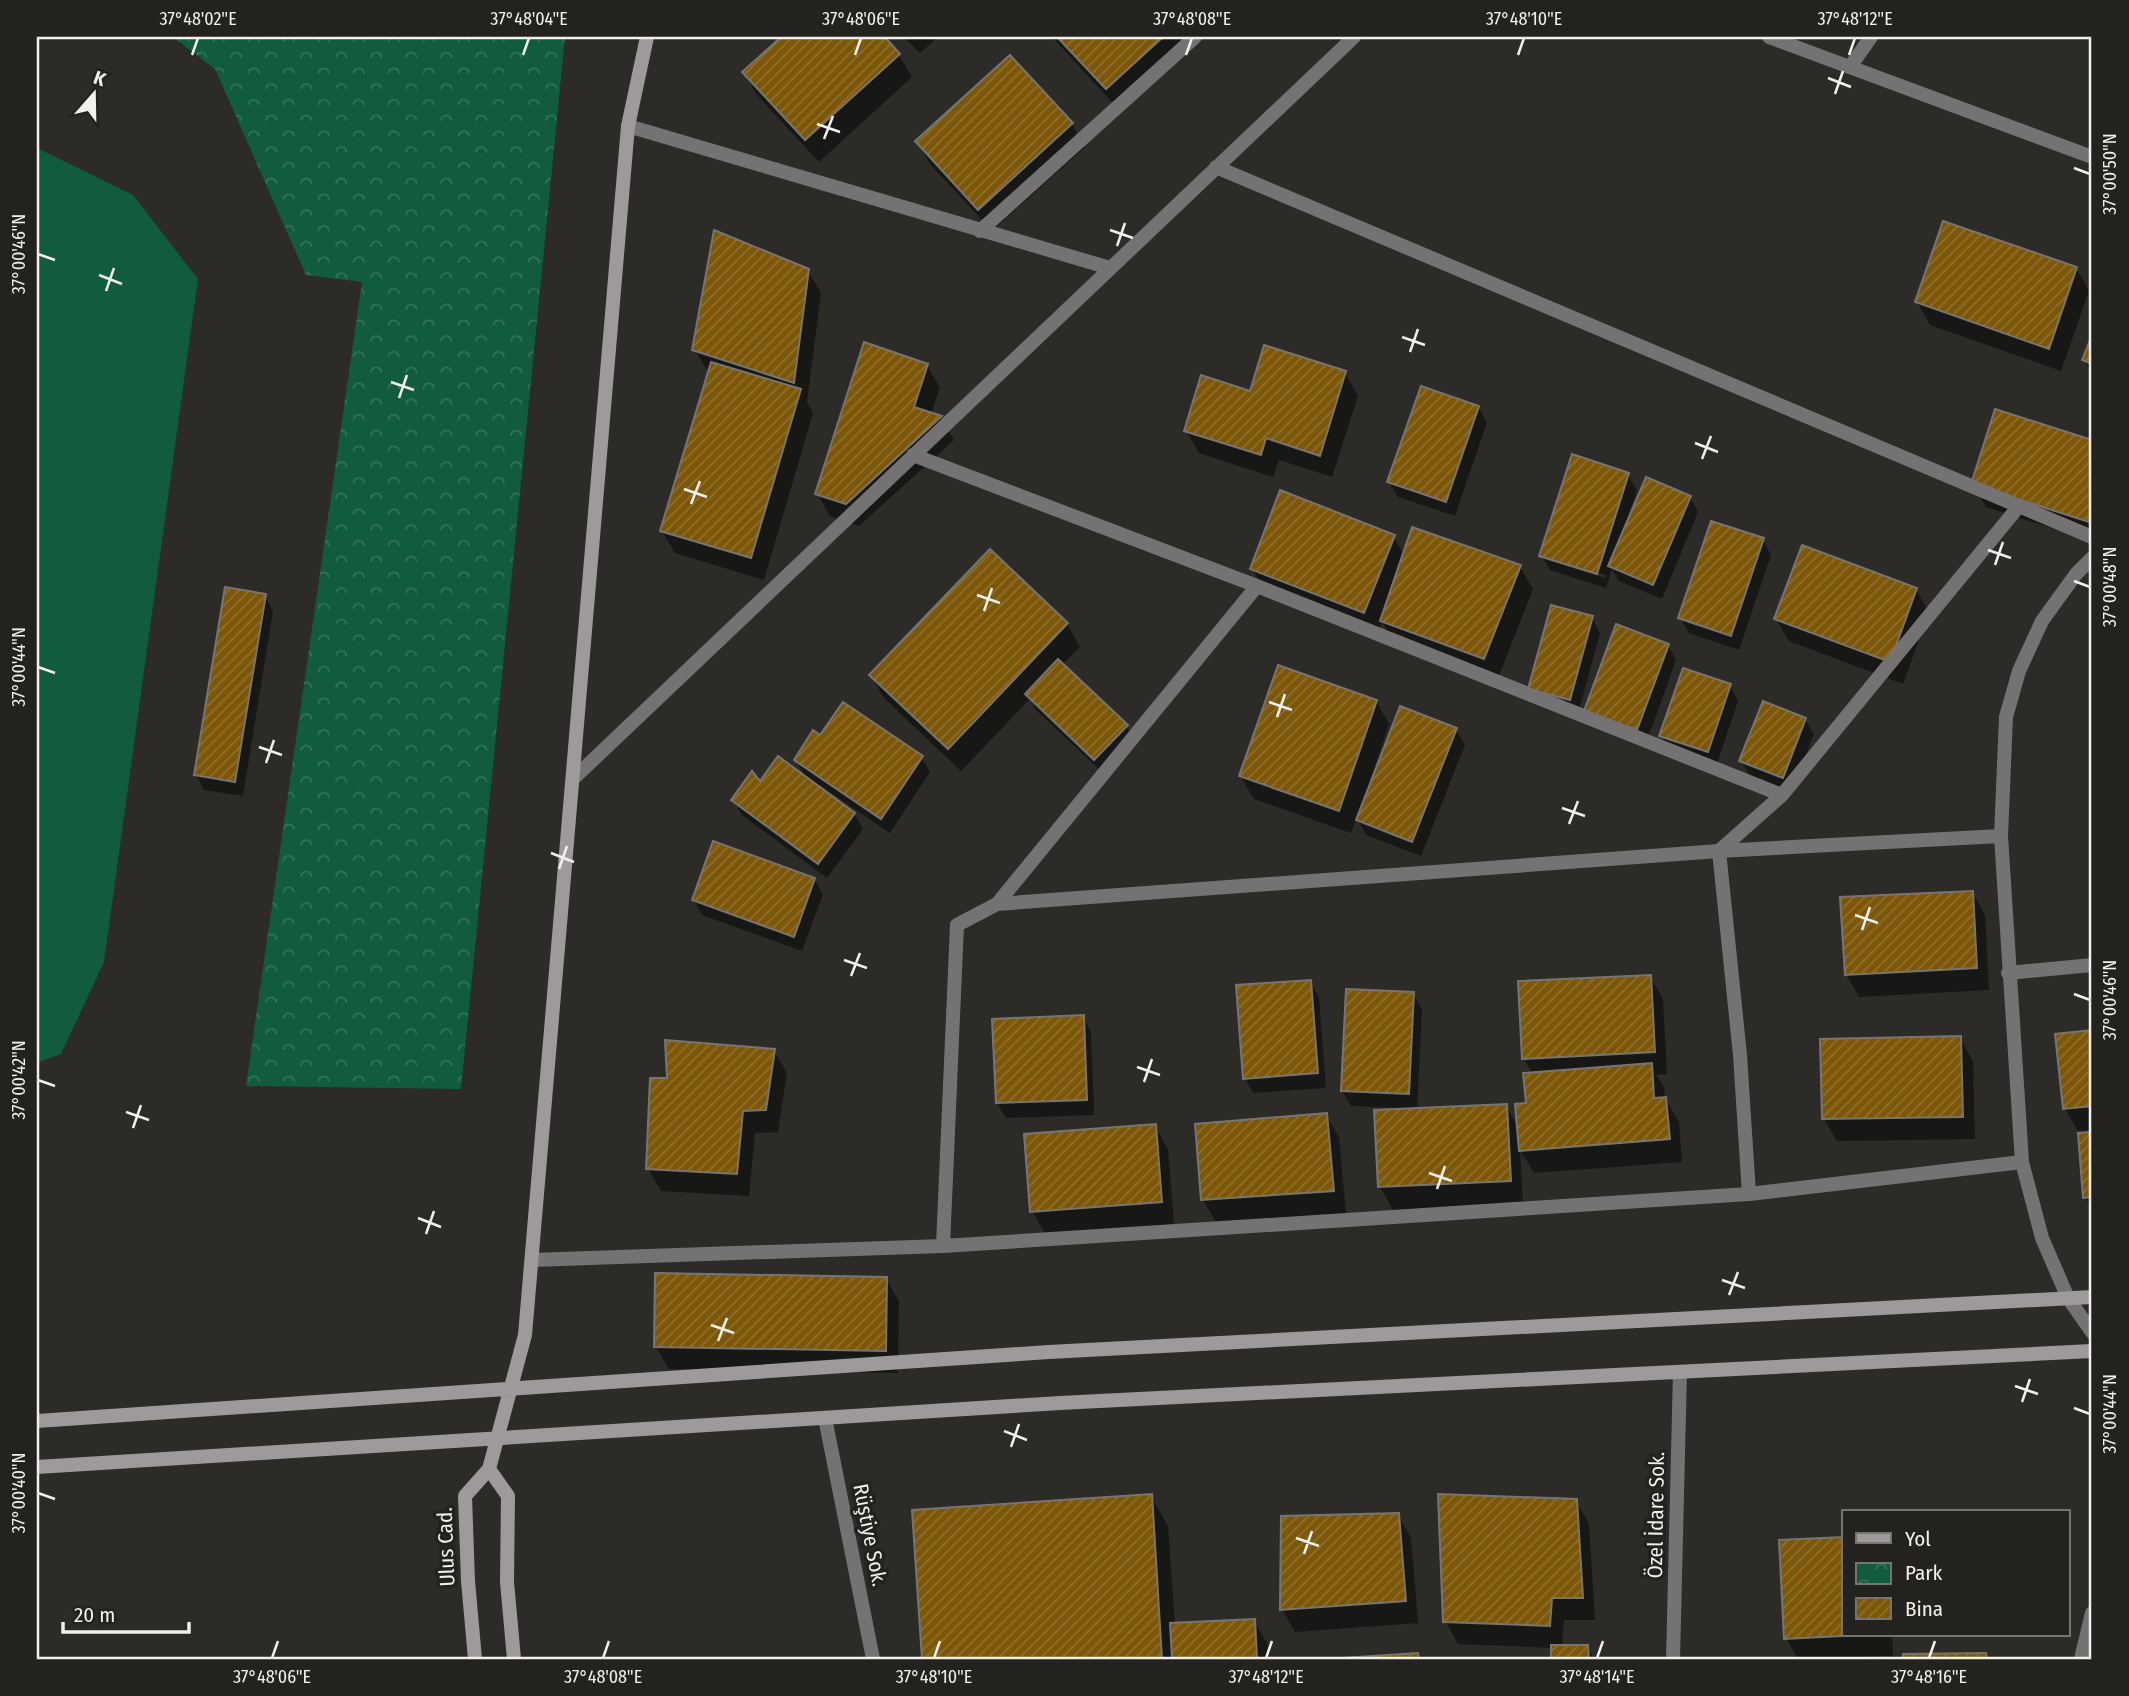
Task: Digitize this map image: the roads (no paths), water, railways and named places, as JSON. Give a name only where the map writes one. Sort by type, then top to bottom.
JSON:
[{"type":"main road","points":[[514,1659],[507,1582],[508,1496],[489,1469],[525,1335],[628,127],[647,37]]},
{"type":"main road","points":[[37,1421],[1049,1352],[2092,1297]]},
{"type":"main road","points":[[37,1467],[825,1418],[2092,1351]]},
{"type":"main road","name":"Ulus Cad.","points":[[475,1659],[468,1581],[465,1496],[489,1469]]},
{"type":"street","points":[[980,231],[1195,37]]},
{"type":"street","points":[[573,778],[1354,37]]},
{"type":"street","points":[[1769,37],[2092,156]]},
{"type":"street","points":[[1850,67],[1871,37]]},
{"type":"street","points":[[628,127],[1110,268]]},
{"type":"street","points":[[1216,167],[2092,537]]},
{"type":"street","points":[[913,455],[1257,586],[1782,795]]},
{"type":"street","points":[[1719,851],[1782,795],[2019,506]]},
{"type":"street","points":[[2092,558],[2076,574],[2042,621],[2019,671],[2006,717],[2001,836],[2022,1162],[2042,1238],[2068,1298],[2092,1332]]},
{"type":"street","points":[[943,1245],[957,925],[997,904],[1257,586]]},
{"type":"street","points":[[997,904],[1719,851],[2001,836]]},
{"type":"street","points":[[1719,851],[1740,1055],[1749,1194]]},
{"type":"street","points":[[2008,973],[2092,965]]},
{"type":"street","points":[[532,1260],[943,1245],[1749,1194],[2022,1162]]},
{"type":"street","name":"Özel İdare Sok.","points":[[1673,1659],[1680,1372]]},
{"type":"street","name":"Rüştiye Sok.","points":[[825,1418],[873,1659]]},
{"type":"street","points":[[2081,1659],[2092,1613]]}]
